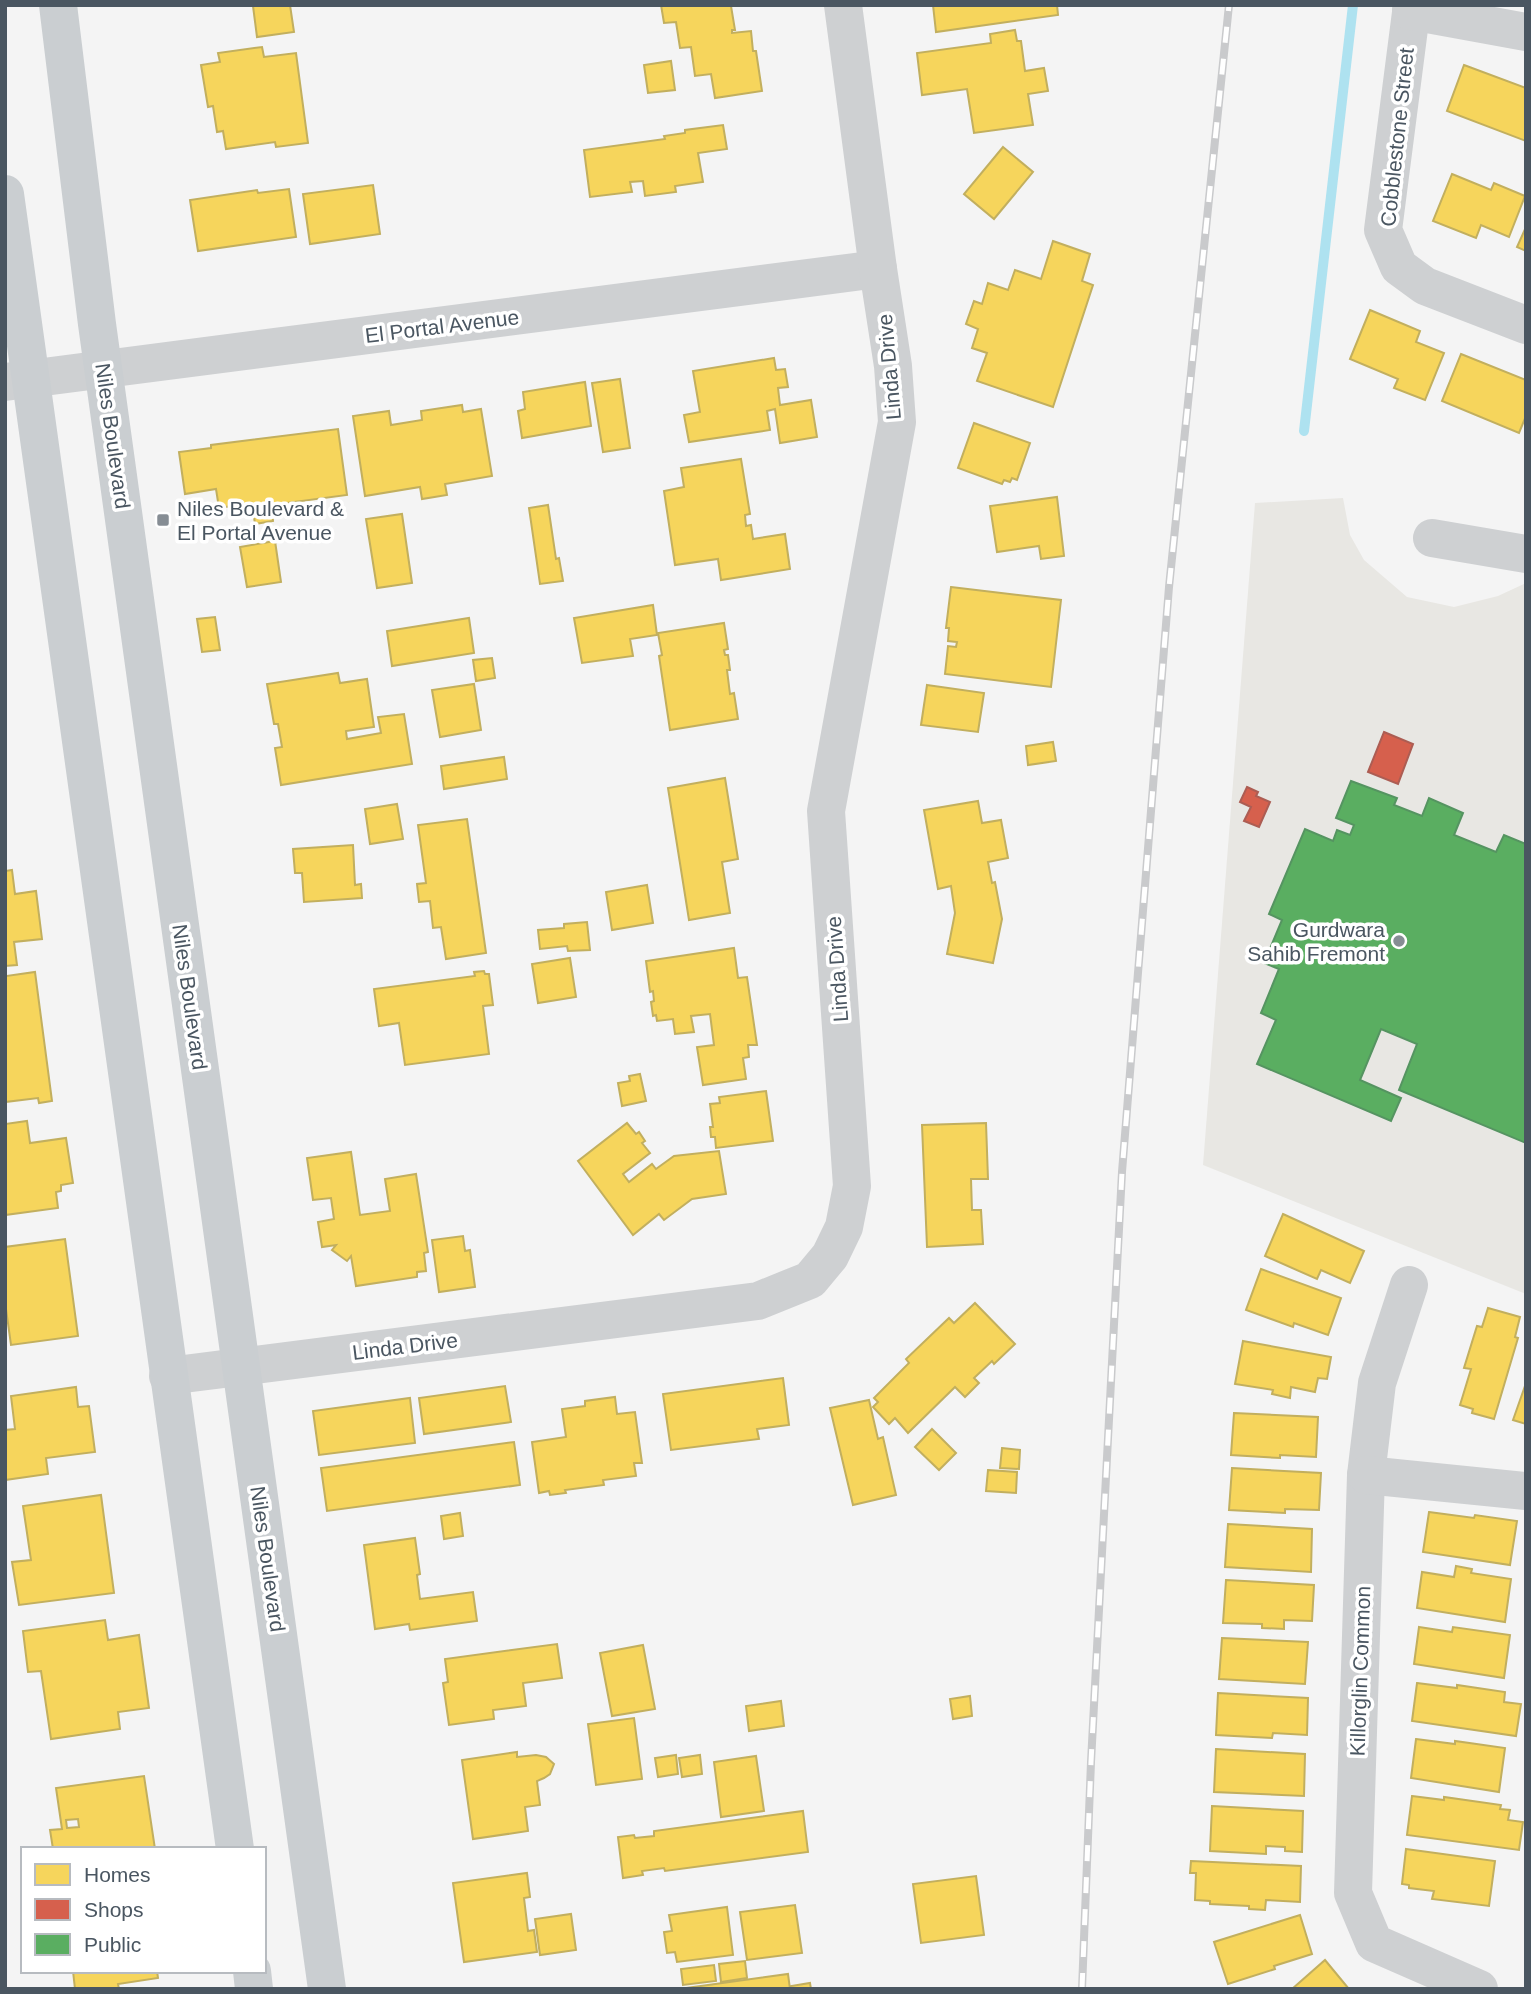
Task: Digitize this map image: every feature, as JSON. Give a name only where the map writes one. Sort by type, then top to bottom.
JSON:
[{"type":"main road","name":"Niles Boulevard","points":[[58,5],[104,370],[327,1989]]},
{"type":"main road","points":[[5,194],[19,381],[168,1376],[235,1847]]},
{"type":"street","name":"Linda Drive","points":[[168,1376],[758,1301],[810,1280],[830,1256],[844,1227],[852,1186],[826,811],[897,422],[893,366],[843,5]]},
{"type":"street","points":[[1411,8],[1526,32]]},
{"type":"street","name":"Cobblestone Street","points":[[1411,8],[1383,230],[1399,267],[1425,286],[1526,325]]},
{"type":"street","name":"El Portal Avenue","points":[[19,381],[878,269]]},
{"type":"street","points":[[1432,538],[1526,554]]},
{"type":"street","name":"Killorglin Common","points":[[1409,1285],[1377,1383],[1366,1475],[1353,1893],[1374,1944],[1479,1989]]},
{"type":"street","points":[[1366,1475],[1526,1491]]},
{"type":"shaded area","points":[[1343,498],[1350,535],[1364,560],[1407,597],[1454,607],[1498,596],[1526,583],[1526,1294],[1203,1165],[1255,503]]},
{"type":"building: Homes","points":[[245,5],[290,5],[294,32],[257,37],[253,6]]},
{"type":"building: Homes","points":[[661,5],[736,5],[731,6],[735,30],[732,30],[732,33],[751,31],[762,91],[715,98],[711,74],[695,76],[691,47],[680,48],[676,22],[664,23]]},
{"type":"building: Homes","points":[[933,5],[1057,5],[1058,15],[936,32]]},
{"type":"building: Homes","points":[[1015,30],[1017,41],[1021,41],[1025,71],[1044,68],[1048,91],[1028,94],[1033,125],[974,133],[967,89],[922,95],[917,53],[991,43],[990,34]]},
{"type":"building: Homes","points":[[262,47],[264,57],[296,53],[308,143],[276,147],[275,142],[226,149],[223,131],[217,132],[213,106],[208,107],[201,65],[220,62],[218,53]]},
{"type":"building: Homes","points":[[671,61],[675,90],[648,93],[644,65]]},
{"type":"building: Homes","points":[[1464,65],[1526,88],[1526,141],[1447,111]]},
{"type":"building: Homes","points":[[723,125],[727,149],[698,153],[703,182],[675,186],[676,192],[645,196],[643,181],[630,182],[632,192],[590,197],[584,150],[665,139],[664,136],[685,133],[685,130]]},
{"type":"building: Homes","points":[[1003,147],[1033,172],[994,219],[964,194]]},
{"type":"building: Homes","points":[[1452,174],[1491,190],[1494,183],[1525,196],[1509,237],[1481,225],[1476,238],[1433,221]]},
{"type":"building: Homes","points":[[373,185],[380,234],[310,244],[303,194]]},
{"type":"building: Homes","points":[[289,189],[296,237],[198,251],[190,200],[257,190],[258,193]]},
{"type":"building: Homes","points":[[1526,227],[1526,251],[1517,247]]},
{"type":"building: Homes","points":[[1053,241],[1090,254],[1082,281],[1093,285],[1053,407],[977,381],[987,353],[972,348],[978,329],[966,324],[974,301],[982,304],[988,283],[1008,290],[1015,270],[1041,279]]},
{"type":"building: Homes","points":[[1370,310],[1420,331],[1416,342],[1444,353],[1425,400],[1394,388],[1398,379],[1350,359]]},
{"type":"building: Homes","points":[[1461,354],[1526,380],[1526,416],[1519,433],[1442,401]]},
{"type":"building: Homes","points":[[774,358],[776,370],[785,369],[788,387],[778,388],[780,405],[811,400],[817,437],[780,443],[775,409],[767,411],[770,430],[689,442],[684,415],[700,412],[693,371]]},
{"type":"building: Homes","points":[[620,379],[630,448],[603,452],[592,383]]},
{"type":"building: Homes","points":[[585,382],[591,426],[522,438],[518,411],[525,409],[523,392]]},
{"type":"building: Homes","points":[[462,405],[463,412],[481,409],[492,476],[445,484],[447,495],[422,499],[420,487],[365,496],[353,416],[389,411],[391,425],[422,420],[421,411]]},
{"type":"building: Homes","points":[[974,423],[1030,443],[1017,480],[1004,480],[1002,484],[958,468]]},
{"type":"building: Homes","points":[[338,429],[347,495],[271,505],[273,521],[255,524],[252,503],[219,508],[216,489],[185,494],[179,452],[211,448],[211,445]]},
{"type":"building: Homes","points":[[741,459],[750,514],[745,515],[746,526],[751,525],[753,539],[785,534],[790,569],[721,580],[718,559],[675,565],[664,491],[684,487],[681,468]]},
{"type":"building: Homes","points":[[1057,497],[1064,556],[1041,559],[1039,546],[997,552],[990,506]]},
{"type":"building: Homes","points":[[548,505],[556,559],[559,558],[563,581],[540,584],[529,508]]},
{"type":"building: Homes","points":[[402,514],[412,583],[377,588],[366,519]]},
{"type":"building: Homes","points":[[275,541],[281,582],[247,587],[240,547]]},
{"type":"building: Homes","points":[[951,587],[1061,600],[1051,687],[945,674],[948,646],[956,647],[957,642],[948,641],[949,628],[946,628]]},
{"type":"building: Homes","points":[[653,605],[657,635],[630,639],[633,656],[582,663],[574,618]]},
{"type":"building: Homes","points":[[215,617],[220,650],[202,652],[197,619]]},
{"type":"building: Homes","points":[[469,618],[474,653],[392,666],[387,631]]},
{"type":"building: Homes","points":[[724,623],[728,649],[724,650],[725,655],[728,655],[730,694],[734,693],[738,719],[670,730],[658,633]]},
{"type":"building: Homes","points":[[492,658],[495,678],[476,681],[473,660]]},
{"type":"building: Homes","points":[[338,673],[340,683],[367,679],[374,727],[346,731],[347,739],[381,733],[378,717],[404,714],[412,764],[281,785],[275,748],[282,747],[278,724],[274,724],[267,684]]},
{"type":"building: Homes","points":[[474,684],[481,730],[440,737],[432,690]]},
{"type":"building: Homes","points":[[927,685],[984,693],[978,732],[921,725]]},
{"type":"building: Homes","points":[[1053,742],[1056,761],[1028,765],[1026,746]]},
{"type":"building: Homes","points":[[504,757],[507,779],[444,789],[441,766]]},
{"type":"building: Homes","points":[[725,778],[738,859],[722,862],[730,913],[689,920],[668,788]]},
{"type":"building: Homes","points":[[978,801],[982,823],[1001,820],[1008,858],[988,862],[1002,919],[993,963],[947,954],[955,913],[951,886],[938,889],[924,810]]},
{"type":"building: Homes","points":[[397,804],[403,839],[370,844],[365,809]]},
{"type":"building: Homes","points":[[467,819],[486,953],[446,959],[441,927],[433,928],[430,901],[419,902],[417,884],[426,883],[418,825]]},
{"type":"building: Homes","points":[[353,845],[355,885],[361,884],[362,898],[304,902],[302,873],[295,873],[293,849]]},
{"type":"building: Homes","points":[[12,870],[15,894],[36,891],[42,939],[14,942],[17,965],[5,966],[5,871]]},
{"type":"building: Homes","points":[[647,885],[653,923],[612,930],[606,892]]},
{"type":"building: Homes","points":[[587,922],[590,950],[568,951],[567,946],[540,949],[538,930],[564,928],[564,924]]},
{"type":"building: Homes","points":[[734,948],[738,978],[747,977],[757,1045],[748,1045],[749,1057],[743,1058],[746,1079],[703,1085],[697,1047],[714,1045],[710,1014],[691,1016],[694,1032],[675,1034],[673,1019],[657,1021],[656,1015],[653,1016],[653,991],[650,992],[646,961]]},
{"type":"building: Homes","points":[[570,958],[576,997],[538,1003],[532,964]]},
{"type":"building: Homes","points":[[484,971],[489,974],[493,1005],[483,1006],[489,1054],[405,1065],[399,1023],[379,1026],[374,989],[475,976],[474,972]]},
{"type":"building: Homes","points":[[35,972],[52,1101],[39,1103],[38,1098],[5,1102],[6,976]]},
{"type":"building: Homes","points":[[640,1074],[646,1101],[622,1106],[618,1083],[630,1081],[629,1076]]},
{"type":"building: Homes","points":[[766,1091],[773,1141],[716,1148],[715,1137],[711,1137],[710,1127],[713,1127],[710,1104],[720,1103],[719,1097]]},
{"type":"building: Homes","points":[[27,1121],[30,1143],[66,1138],[73,1183],[61,1185],[61,1191],[56,1192],[58,1208],[5,1215],[5,1124]]},
{"type":"building: Homes","points":[[627,1123],[636,1134],[639,1132],[645,1141],[642,1143],[650,1153],[623,1174],[629,1182],[652,1164],[656,1169],[674,1156],[719,1151],[726,1194],[692,1199],[664,1220],[659,1214],[633,1235],[578,1161]]},
{"type":"building: Homes","points":[[986,1123],[988,1179],[971,1179],[972,1210],[981,1210],[983,1244],[927,1247],[922,1125]]},
{"type":"building: Homes","points":[[351,1152],[360,1215],[390,1211],[385,1179],[416,1174],[428,1252],[424,1253],[426,1271],[417,1272],[417,1277],[356,1286],[351,1256],[347,1261],[332,1250],[336,1245],[322,1247],[318,1222],[334,1219],[331,1198],[313,1200],[307,1158]]},
{"type":"building: Homes","points":[[1283,1214],[1364,1251],[1350,1283],[1321,1270],[1317,1279],[1265,1256]]},
{"type":"building: Homes","points":[[463,1236],[465,1251],[470,1250],[475,1287],[439,1292],[432,1240]]},
{"type":"building: Homes","points":[[65,1239],[78,1336],[11,1345],[5,1302],[5,1247]]},
{"type":"building: Homes","points":[[1261,1269],[1341,1298],[1328,1335],[1294,1323],[1293,1327],[1246,1310]]},
{"type":"building: Homes","points":[[975,1303],[1015,1344],[974,1378],[979,1383],[965,1397],[955,1387],[908,1433],[895,1418],[889,1424],[873,1407],[878,1402],[874,1398],[909,1363],[906,1359],[949,1318],[954,1323]]},
{"type":"building: Homes","points":[[1488,1308],[1520,1317],[1515,1337],[1518,1338],[1494,1419],[1472,1413],[1473,1409],[1460,1405],[1471,1369],[1464,1368],[1477,1326],[1482,1327]]},
{"type":"building: Homes","points":[[1243,1341],[1331,1357],[1327,1379],[1318,1378],[1315,1392],[1291,1387],[1290,1398],[1272,1394],[1273,1390],[1235,1384]]},
{"type":"building: Homes","points":[[783,1378],[789,1425],[757,1429],[759,1439],[671,1450],[663,1394]]},
{"type":"building: Homes","points":[[1526,1383],[1526,1424],[1513,1420]]},
{"type":"building: Homes","points":[[505,1386],[511,1422],[424,1434],[419,1398]]},
{"type":"building: Homes","points":[[76,1387],[78,1407],[89,1406],[95,1452],[46,1458],[48,1474],[5,1480],[5,1430],[15,1429],[11,1396]]},
{"type":"building: Homes","points":[[615,1397],[617,1414],[635,1412],[642,1463],[634,1463],[636,1476],[603,1480],[604,1485],[565,1490],[566,1493],[539,1493],[532,1442],[566,1437],[562,1409],[585,1406],[585,1401]]},
{"type":"building: Homes","points":[[410,1398],[415,1443],[319,1455],[313,1411]]},
{"type":"building: Homes","points":[[869,1400],[878,1439],[883,1437],[896,1495],[853,1505],[830,1408]]},
{"type":"building: Homes","points":[[1234,1413],[1318,1417],[1316,1457],[1231,1455]]},
{"type":"building: Homes","points":[[932,1429],[956,1453],[939,1470],[915,1447]]},
{"type":"building: Homes","points":[[514,1442],[520,1485],[327,1511],[321,1468]]},
{"type":"building: Homes","points":[[1002,1448],[1020,1450],[1019,1469],[1000,1468]]},
{"type":"building: Homes","points":[[1232,1468],[1321,1473],[1319,1510],[1285,1509],[1285,1513],[1229,1510]]},
{"type":"building: Homes","points":[[988,1470],[1017,1472],[1016,1493],[986,1491]]},
{"type":"building: Homes","points":[[101,1495],[114,1593],[19,1605],[12,1562],[31,1560],[23,1506]]},
{"type":"building: Homes","points":[[1429,1512],[1517,1521],[1510,1565],[1423,1552]]},
{"type":"building: Homes","points":[[460,1513],[463,1536],[444,1539],[441,1516]]},
{"type":"building: Homes","points":[[1228,1524],[1312,1529],[1311,1572],[1225,1567]]},
{"type":"building: Homes","points":[[415,1538],[420,1599],[473,1592],[477,1621],[410,1630],[409,1624],[375,1629],[364,1545]]},
{"type":"building: Homes","points":[[1456,1566],[1472,1569],[1471,1573],[1511,1579],[1505,1622],[1417,1608],[1422,1572],[1454,1577]]},
{"type":"building: Homes","points":[[1226,1580],[1314,1585],[1312,1621],[1284,1620],[1284,1629],[1262,1628],[1262,1624],[1223,1623]]},
{"type":"building: Homes","points":[[105,1620],[108,1640],[139,1635],[149,1708],[118,1712],[120,1729],[51,1739],[41,1671],[28,1672],[23,1631]]},
{"type":"building: Homes","points":[[1419,1627],[1452,1632],[1453,1627],[1510,1635],[1504,1678],[1414,1664]]},
{"type":"building: Homes","points":[[1222,1638],[1308,1642],[1305,1684],[1219,1679]]},
{"type":"building: Homes","points":[[557,1644],[562,1678],[523,1683],[526,1706],[493,1710],[494,1719],[449,1725],[443,1683],[448,1682],[445,1659]]},
{"type":"building: Homes","points":[[643,1645],[655,1709],[612,1716],[600,1653]]},
{"type":"building: Homes","points":[[1417,1683],[1505,1692],[1504,1702],[1521,1704],[1516,1736],[1412,1721]]},
{"type":"building: Homes","points":[[1218,1693],[1308,1698],[1307,1735],[1273,1733],[1272,1738],[1216,1735]]},
{"type":"building: Homes","points":[[970,1696],[972,1716],[953,1719],[950,1699]]},
{"type":"building: Homes","points":[[781,1701],[784,1726],[749,1731],[746,1706]]},
{"type":"building: Homes","points":[[634,1718],[642,1779],[596,1785],[588,1724]]},
{"type":"building: Homes","points":[[1416,1739],[1505,1748],[1499,1792],[1411,1778]]},
{"type":"building: Homes","points":[[1216,1749],[1305,1754],[1304,1796],[1214,1792]]},
{"type":"building: Homes","points":[[517,1752],[517,1757],[536,1755],[546,1757],[554,1764],[550,1774],[537,1781],[540,1805],[525,1807],[528,1831],[473,1839],[462,1760]]},
{"type":"building: Homes","points":[[676,1755],[678,1774],[658,1777],[655,1758]]},
{"type":"building: Homes","points":[[700,1755],[702,1774],[682,1777],[679,1758]]},
{"type":"building: Homes","points":[[756,1756],[764,1811],[721,1817],[714,1762]]},
{"type":"building: Homes","points":[[144,1776],[155,1847],[53,1847],[50,1830],[62,1829],[56,1788]],"holes":[[[78,1819],[79,1827],[67,1828],[66,1820]]]},
{"type":"building: Homes","points":[[1412,1796],[1444,1800],[1444,1797],[1501,1805],[1500,1809],[1510,1810],[1508,1820],[1523,1822],[1519,1850],[1407,1835]]},
{"type":"building: Homes","points":[[1212,1806],[1303,1811],[1302,1852],[1285,1851],[1285,1847],[1266,1846],[1266,1854],[1210,1851]]},
{"type":"building: Homes","points":[[803,1811],[808,1852],[665,1871],[664,1868],[642,1871],[643,1875],[623,1878],[618,1837],[654,1836],[654,1831]]},
{"type":"building: Homes","points":[[1406,1849],[1495,1861],[1489,1906],[1432,1899],[1434,1891],[1409,1888],[1409,1885],[1402,1884]]},
{"type":"building: Homes","points":[[1191,1861],[1301,1866],[1300,1902],[1266,1900],[1265,1910],[1195,1900],[1196,1873],[1190,1873]]},
{"type":"building: Homes","points":[[527,1873],[530,1897],[524,1898],[528,1931],[534,1930],[537,1952],[464,1962],[453,1883]]},
{"type":"building: Homes","points":[[976,1876],[984,1935],[921,1943],[913,1884]]},
{"type":"building: Homes","points":[[795,1905],[802,1953],[747,1960],[740,1912]]},
{"type":"building: Homes","points":[[727,1907],[733,1955],[677,1962],[675,1952],[667,1953],[664,1932],[672,1931],[669,1915]]},
{"type":"building: Homes","points":[[571,1914],[576,1950],[540,1955],[535,1919]]},
{"type":"building: Homes","points":[[1300,1915],[1312,1954],[1228,1984],[1214,1942]]},
{"type":"building: Homes","points":[[1325,1960],[1349,1989],[1292,1989]]},
{"type":"building: Homes","points":[[745,1961],[747,1978],[721,1982],[719,1964]]},
{"type":"building: Homes","points":[[714,1965],[716,1981],[683,1985],[681,1969]]},
{"type":"building: Homes","points":[[73,1973],[157,1973],[158,1978],[118,1984],[119,1989],[75,1989]]},
{"type":"building: Homes","points":[[788,1974],[790,1989],[679,1989]]},
{"type":"building: Homes","points":[[810,1983],[811,1989],[791,1989],[791,1986]]},
{"type":"building: Shops","points":[[1384,732],[1413,744],[1398,784],[1368,772]]},
{"type":"building: Shops","points":[[1247,787],[1258,792],[1256,796],[1270,802],[1259,827],[1244,821],[1251,807],[1240,802]]},
{"type":"building: Public","name":"Gurdwara Sahib Fremont","points":[[1351,781],[1397,798],[1394,805],[1422,816],[1429,798],[1463,813],[1454,835],[1496,852],[1504,835],[1526,844],[1526,1143],[1399,1090],[1417,1044],[1381,1029],[1360,1080],[1401,1098],[1391,1121],[1257,1064],[1276,1020],[1261,1013],[1279,969],[1264,963],[1282,920],[1269,914],[1305,829],[1333,841],[1337,830],[1350,835],[1354,825],[1336,818]]},
{"type":"waterway","points":[[1304,431],[1353,5]]},
{"type":"railway","points":[[1082,1989],[1091,1762],[1122,1172],[1169,587],[1229,5]]},
{"type":"place","name":"Niles Boulevard & El Portal Avenue","points":[[163,520]]},
{"type":"place","name":"Gurdwara Sahib Fremont","points":[[1399,941]]}]
